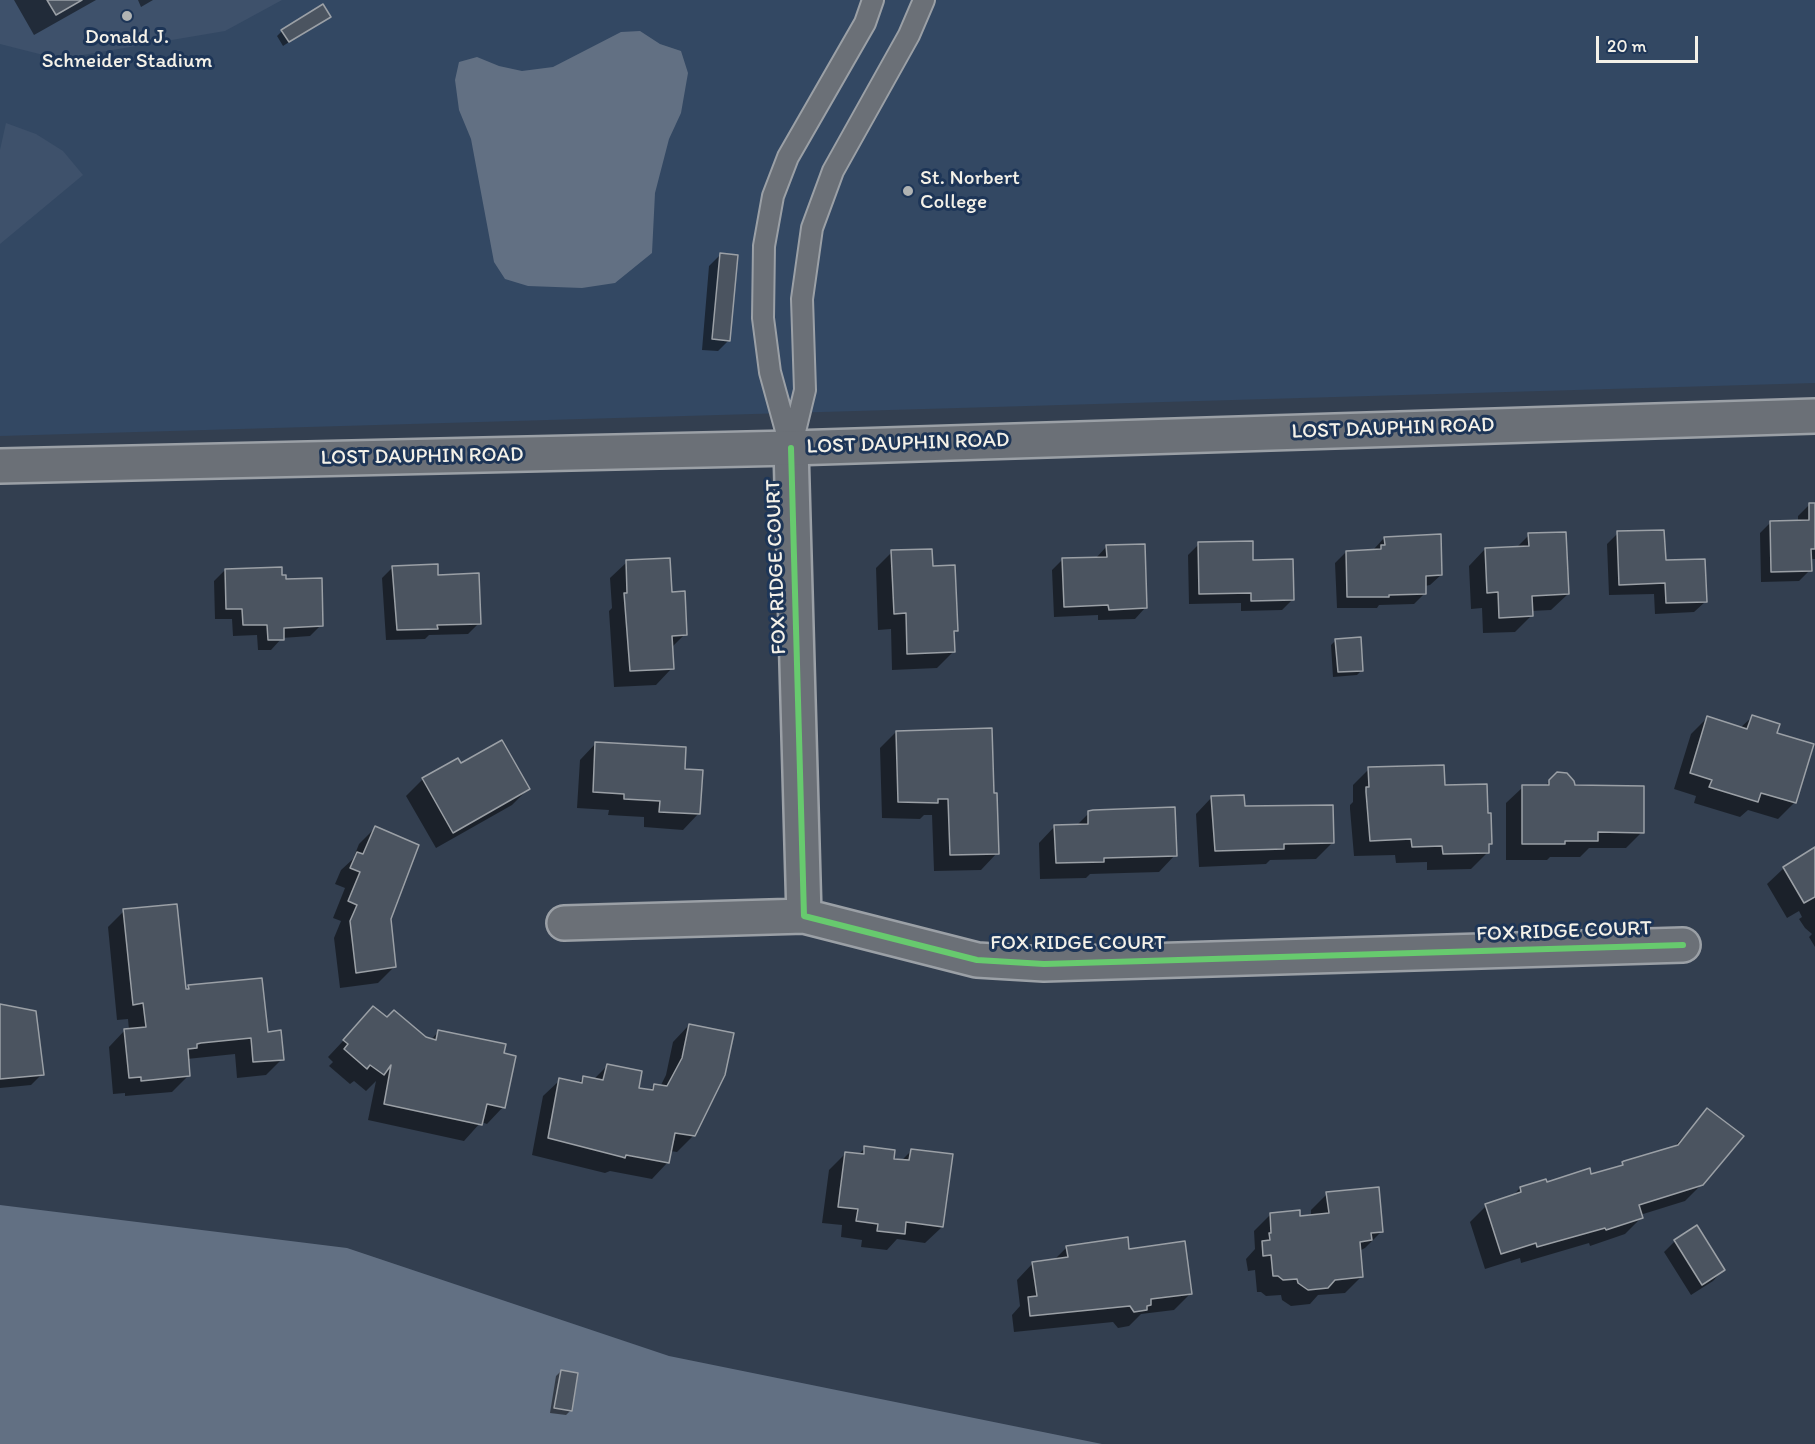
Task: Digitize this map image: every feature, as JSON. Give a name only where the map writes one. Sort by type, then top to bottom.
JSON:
[{"type":"main road","name":"LOST DAUPHIN ROAD","points":[[0,466],[790,448],[1815,416]]},
{"type":"main road","name":"FOX RIDGE COURT","points":[[790,448],[804,916]]},
{"type":"main road","name":"FOX RIDGE COURT","points":[[564,923],[804,916],[977,960],[1044,964],[1683,945]]},
{"type":"lane","points":[[790,448],[770,372],[763,318],[764,246],[773,196],[788,158],[865,23],[873,0]]},
{"type":"lane","points":[[790,448],[805,390],[802,299],[812,228],[833,171],[909,35],[924,0]]},
{"type":"shaded area","name":"St. Norbert College","points":[[0,0],[1815,0],[1815,383],[0,436]]},
{"type":"shaded area","name":"Donald J. Schneider Stadium","points":[[0,0],[282,0],[225,31],[59,59],[0,44]]},
{"type":"shaded area","points":[[640,31],[660,44],[681,51],[688,73],[681,113],[669,139],[655,193],[652,253],[615,283],[582,288],[528,286],[505,279],[494,262],[471,139],[459,110],[455,80],[459,62],[477,57],[499,66],[522,71],[553,67],[621,32]]},
{"type":"shaded area","points":[[6,123],[36,134],[63,151],[83,175],[0,244],[0,150]]},
{"type":"shaded area","points":[[0,1205],[347,1248],[669,1356],[1102,1444],[0,1444]]},
{"type":"building","points":[[47,0],[82,0],[56,15]]},
{"type":"building","points":[[323,4],[331,17],[289,42],[281,30]]},
{"type":"building","points":[[720,253],[738,255],[730,341],[712,339]]},
{"type":"building","points":[[1809,503],[1815,503],[1815,549],[1811,549],[1812,571],[1771,572],[1770,521],[1809,520]]},
{"type":"building","points":[[1664,530],[1666,560],[1705,559],[1707,602],[1666,603],[1665,583],[1619,585],[1617,531]]},
{"type":"building","points":[[1566,532],[1569,594],[1532,596],[1533,616],[1499,618],[1498,592],[1487,593],[1485,548],[1529,546],[1528,533]]},
{"type":"building","points":[[1441,534],[1442,575],[1426,576],[1426,594],[1347,597],[1346,551],[1381,549],[1381,545],[1385,545],[1384,537]]},
{"type":"building","points":[[1253,541],[1253,560],[1293,559],[1294,600],[1251,601],[1251,593],[1199,594],[1198,542]]},
{"type":"building","points":[[1145,544],[1147,608],[1109,610],[1108,605],[1064,607],[1062,558],[1107,557],[1106,545]]},
{"type":"building","points":[[932,549],[933,566],[955,565],[958,631],[954,631],[955,652],[907,654],[906,613],[894,614],[891,550]]},
{"type":"building","points":[[670,558],[672,592],[685,591],[687,635],[672,636],[674,669],[630,671],[624,593],[627,593],[626,560]]},
{"type":"building","points":[[438,564],[438,575],[479,573],[481,624],[437,625],[438,629],[397,630],[392,566]]},
{"type":"building","points":[[282,567],[282,575],[286,575],[286,579],[322,578],[323,626],[284,628],[284,640],[268,640],[267,625],[243,625],[242,609],[226,609],[225,569]]},
{"type":"building","points":[[1361,637],[1363,671],[1338,672],[1335,639]]},
{"type":"building","points":[[1752,715],[1780,724],[1777,733],[1814,744],[1796,803],[1761,793],[1758,802],[1709,787],[1712,780],[1690,773],[1707,716],[1747,729]]},
{"type":"building","points":[[992,728],[999,854],[950,855],[948,799],[938,799],[938,803],[898,802],[896,731]]},
{"type":"building","points":[[502,740],[530,789],[453,833],[422,778],[458,758],[461,763]]},
{"type":"building","points":[[595,742],[686,747],[685,769],[703,770],[700,814],[659,812],[660,801],[624,799],[624,794],[593,792]]},
{"type":"building","points":[[1444,765],[1445,785],[1487,784],[1492,844],[1489,844],[1489,853],[1443,854],[1442,846],[1412,847],[1411,839],[1370,841],[1366,792],[1366,787],[1369,787],[1368,767]]},
{"type":"building","points":[[1557,772],[1567,773],[1575,785],[1644,786],[1644,833],[1598,832],[1598,841],[1522,844],[1522,785],[1549,785],[1549,780]]},
{"type":"building","points":[[1244,795],[1245,806],[1333,805],[1334,843],[1284,844],[1284,849],[1215,851],[1211,796]]},
{"type":"building","points":[[1175,807],[1177,856],[1104,858],[1104,862],[1056,863],[1054,825],[1088,824],[1088,811],[1093,810]]},
{"type":"building","points":[[375,826],[419,845],[391,919],[396,967],[356,973],[350,921],[357,905],[348,901],[360,872],[350,868],[357,852],[363,854]]},
{"type":"building","points":[[1815,847],[1815,897],[1804,903],[1783,867]]},
{"type":"building","points":[[177,904],[186,989],[189,989],[188,985],[262,978],[268,1032],[281,1030],[284,1060],[253,1062],[251,1038],[201,1043],[197,1044],[197,1048],[188,1049],[190,1076],[141,1081],[141,1077],[129,1078],[124,1029],[146,1027],[143,1003],[133,1005],[123,909]]},
{"type":"building","points":[[0,1004],[36,1011],[44,1075],[0,1079]]},
{"type":"building","points":[[373,1006],[387,1017],[394,1010],[426,1037],[436,1040],[438,1030],[506,1044],[504,1053],[516,1056],[505,1108],[487,1104],[482,1125],[384,1104],[391,1065],[384,1075],[370,1065],[367,1069],[344,1049],[348,1044],[343,1040]]},
{"type":"building","points":[[689,1024],[734,1033],[725,1075],[695,1136],[675,1133],[669,1163],[626,1155],[625,1158],[548,1138],[559,1078],[582,1083],[583,1076],[603,1080],[607,1064],[642,1071],[639,1088],[653,1090],[654,1084],[667,1086],[682,1058]]},
{"type":"building","points":[[1707,1108],[1744,1136],[1703,1185],[1639,1205],[1643,1218],[1606,1230],[1605,1228],[1537,1247],[1536,1243],[1501,1254],[1485,1204],[1521,1192],[1520,1187],[1546,1179],[1547,1182],[1590,1168],[1591,1174],[1623,1165],[1624,1161],[1678,1145]]},
{"type":"building","points":[[864,1146],[895,1150],[894,1159],[909,1160],[911,1149],[953,1154],[943,1227],[906,1222],[905,1234],[877,1231],[878,1224],[856,1221],[858,1209],[838,1207],[845,1152],[864,1154]]},
{"type":"building","points":[[1379,1187],[1383,1232],[1371,1233],[1372,1240],[1360,1242],[1363,1277],[1335,1280],[1328,1288],[1308,1290],[1298,1283],[1297,1279],[1283,1280],[1278,1276],[1273,1276],[1271,1255],[1263,1256],[1262,1241],[1270,1240],[1270,1213],[1300,1210],[1300,1216],[1329,1213],[1326,1192]]},
{"type":"building","points":[[1697,1225],[1725,1270],[1702,1285],[1674,1240]]},
{"type":"building","points":[[1128,1237],[1129,1249],[1185,1241],[1192,1294],[1151,1299],[1151,1305],[1147,1306],[1147,1310],[1134,1312],[1130,1306],[1030,1316],[1028,1297],[1037,1296],[1032,1262],[1068,1257],[1066,1246]]},
{"type":"building","points":[[561,1370],[578,1373],[572,1411],[554,1408]]},
{"type":"cycle path","points":[[791,448],[804,916],[977,960],[1044,964],[1683,945]]},
{"type":"place","name":"Donald J. Schneider Stadium","points":[[127,16]]},
{"type":"place","name":"St. Norbert College","points":[[908,191]]}]
